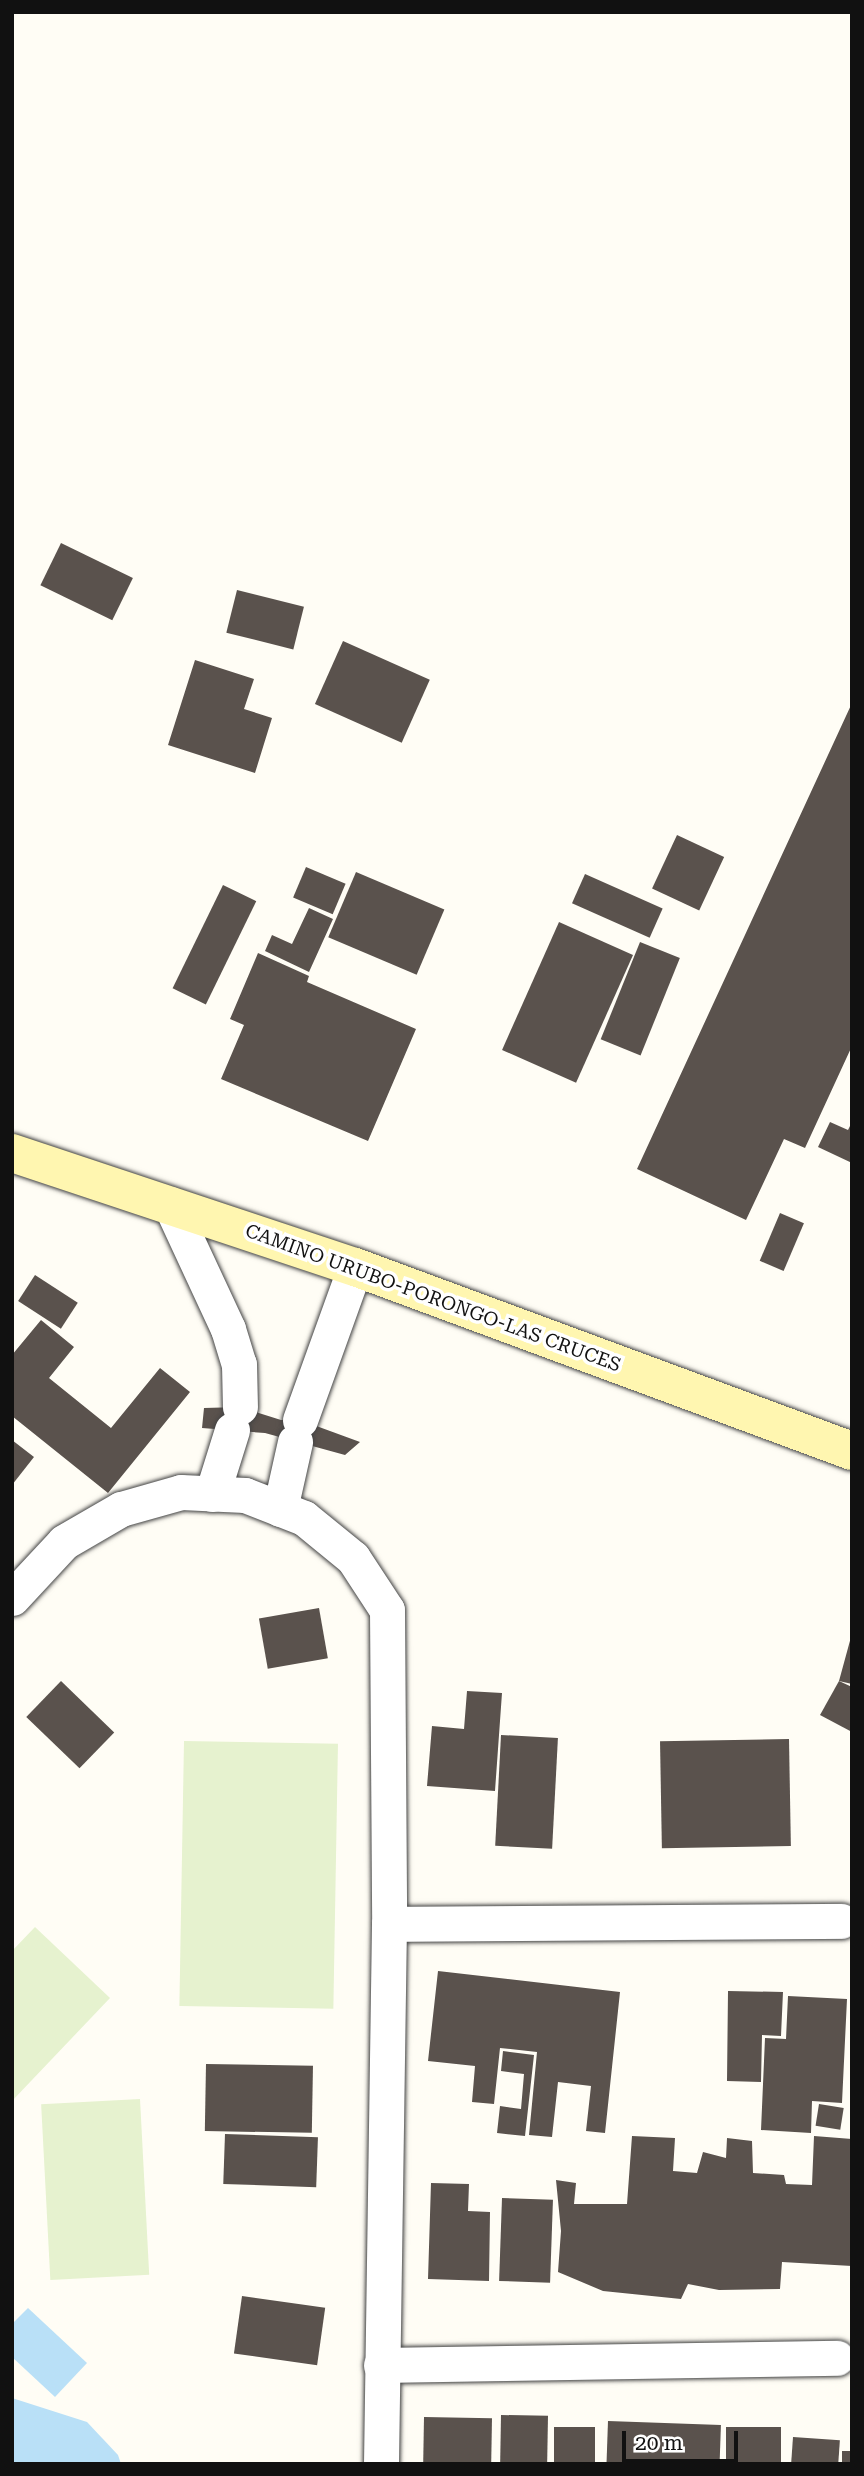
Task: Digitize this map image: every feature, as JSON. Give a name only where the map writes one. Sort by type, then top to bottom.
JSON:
[{"type":"main road","name":"CAMINO URUBO-PORONGO-LAS CRUCES","points":[[12,1153],[355,1267],[852,1451]]},
{"type":"street","points":[[170,1204],[228,1329],[239,1364],[236,1419],[212,1494]]},
{"type":"street","points":[[280,1508],[298,1431],[355,1267]]},
{"type":"street","points":[[12,1598],[64,1542],[121,1509],[181,1492],[245,1495],[304,1518],[353,1558],[387,1610],[389,1924],[381,2464]]},
{"type":"street","points":[[389,1924],[841,1921]]},
{"type":"street","points":[[382,2365],[837,2358]]},
{"type":"green space","points":[[184,1741],[338,1744],[333,2009],[179,2006]]},
{"type":"green space","points":[[35,1927],[110,1998],[12,2101],[12,1951]]},
{"type":"green space","points":[[140,2099],[149,2275],[50,2280],[41,2104]]},
{"type":"water","points":[[28,2308],[87,2363],[55,2397],[12,2357],[12,2324]]},
{"type":"water","points":[[12,2398],[87,2422],[118,2455],[121,2464],[12,2464]]},
{"type":"building","points":[[61,543],[133,578],[112,620],[40,585]]},
{"type":"building","points":[[237,590],[304,607],[293,649],[226,633]]},
{"type":"building","points":[[343,641],[430,680],[402,743],[315,704]]},
{"type":"building","points":[[195,660],[254,679],[244,709],[272,718],[255,773],[168,745]]},
{"type":"building","points":[[852,703],[852,1046],[805,1148],[784,1139],[746,1220],[637,1169]]},
{"type":"building","points":[[677,835],[724,857],[699,910],[652,888]]},
{"type":"building","points":[[306,867],[346,884],[333,914],[293,897]]},
{"type":"building","points":[[356,872],[444,910],[417,975],[328,937]]},
{"type":"building","points":[[585,874],[663,909],[650,938],[572,903]]},
{"type":"building","points":[[223,885],[256,901],[206,1005],[173,988]]},
{"type":"building","points":[[309,908],[333,919],[309,972],[265,951],[272,935],[292,944]]},
{"type":"building","points":[[559,922],[633,955],[576,1083],[502,1050]]},
{"type":"building","points":[[640,942],[680,958],[641,1055],[601,1039]]},
{"type":"building","points":[[258,953],[309,976],[307,982],[416,1029],[368,1141],[221,1079],[244,1025],[230,1019]]},
{"type":"building","points":[[830,1122],[848,1130],[852,1122],[852,1163],[818,1147]]},
{"type":"building","points":[[780,1213],[804,1223],[784,1271],[760,1261]]},
{"type":"building","points":[[35,1275],[78,1303],[61,1329],[18,1301]]},
{"type":"building","points":[[41,1320],[74,1347],[49,1378],[111,1428],[160,1368],[190,1392],[108,1493],[12,1416],[12,1355]]},
{"type":"building","points":[[240,1407],[281,1420],[300,1420],[360,1442],[345,1455],[265,1433],[202,1428],[204,1408]]},
{"type":"building","points":[[12,1440],[34,1457],[12,1485]]},
{"type":"building","points":[[319,1608],[328,1658],[268,1669],[259,1619]]},
{"type":"building","points":[[852,1637],[852,1684],[839,1681]]},
{"type":"building","points":[[61,1681],[114,1732],[79,1768],[26,1717]]},
{"type":"building","points":[[839,1681],[852,1687],[852,1732],[820,1715]]},
{"type":"building","points":[[467,1691],[502,1693],[495,1791],[427,1786],[432,1726],[464,1729]]},
{"type":"building","points":[[501,1735],[558,1738],[552,1849],[495,1846]]},
{"type":"building","points":[[789,1739],[791,1846],[662,1848],[660,1741]]},
{"type":"building","points":[[438,1971],[620,1992],[605,2133],[586,2131],[591,2086],[558,2082],[552,2137],[529,2135],[537,2052],[500,2048],[494,2104],[472,2102],[475,2066],[428,2061]]},
{"type":"building","points":[[728,1991],[783,1992],[781,2036],[762,2035],[761,2082],[727,2081]]},
{"type":"building","points":[[788,1996],[847,1999],[842,2103],[812,2101],[811,2133],[761,2130],[765,2038],[786,2039]]},
{"type":"building","points":[[503,2051],[534,2055],[525,2136],[497,2133],[500,2106],[521,2109],[524,2074],[501,2071]]},
{"type":"building","points":[[206,2064],[313,2066],[312,2133],[205,2131]]},
{"type":"building","points":[[819,2104],[844,2108],[840,2130],[816,2126]]},
{"type":"building","points":[[225,2134],[318,2137],[316,2187],[223,2184]]},
{"type":"building","points":[[632,2136],[675,2138],[673,2171],[697,2173],[703,2152],[726,2158],[727,2138],[752,2141],[753,2173],[784,2175],[786,2184],[812,2185],[814,2136],[852,2139],[852,2266],[782,2262],[780,2289],[719,2290],[688,2284],[681,2299],[603,2291],[558,2272],[561,2231],[556,2180],[576,2183],[574,2204],[627,2204]]},
{"type":"building","points":[[431,2183],[469,2184],[468,2211],[490,2212],[489,2281],[428,2279]]},
{"type":"building","points":[[502,2198],[553,2200],[550,2283],[499,2281]]},
{"type":"building","points":[[242,2296],[325,2308],[317,2365],[234,2353]]},
{"type":"building","points":[[501,2415],[548,2416],[547,2464],[500,2464]]},
{"type":"building","points":[[424,2417],[492,2418],[491,2464],[423,2464]]},
{"type":"building","points":[[608,2421],[721,2425],[720,2464],[606,2464]]},
{"type":"building","points":[[554,2427],[595,2427],[595,2464],[554,2464]]},
{"type":"building","points":[[726,2427],[781,2427],[781,2462],[726,2462]]},
{"type":"building","points":[[793,2437],[840,2440],[838,2464],[791,2464]]},
{"type":"building","points":[[842,2451],[852,2451],[852,2464],[842,2464]]}]
